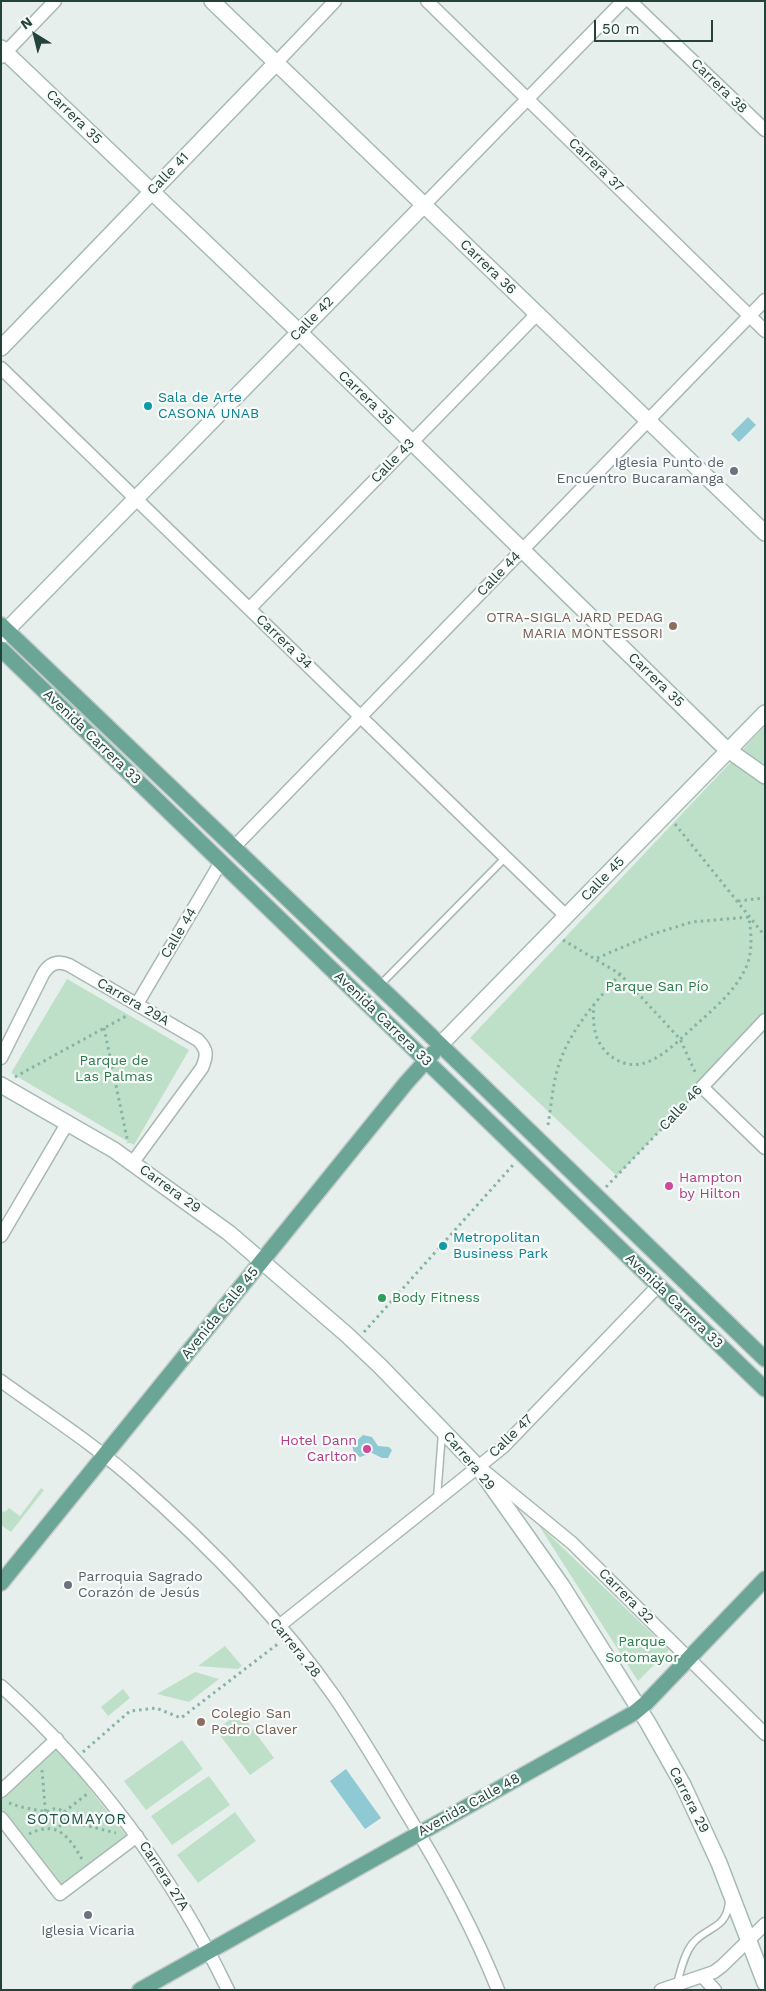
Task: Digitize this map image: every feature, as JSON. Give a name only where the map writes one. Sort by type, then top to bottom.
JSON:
[{"type":"main road","name":"Avenida Carrera 33","points":[[3,630],[234,847],[765,1359]]},
{"type":"main road","name":"Avenida Carrera 33","points":[[1,649],[765,1389]]},
{"type":"main road","name":"Avenida Calle 45","points":[[1,1583],[440,1045]]},
{"type":"main road","name":"Avenida Calle 48","points":[[140,1990],[639,1709],[765,1579]]},
{"type":"street","points":[[3,52],[55,1]]},
{"type":"street","name":"Carrera 36","points":[[212,1],[765,533]]},
{"type":"street","name":"Calle 41","points":[[1,348],[335,1]]},
{"type":"street","name":"Carrera 37","points":[[427,1],[765,330]]},
{"type":"street","name":"Calle 42","points":[[3,630],[136,498],[623,1]]},
{"type":"street","name":"Carrera 38","points":[[630,1],[765,130]]},
{"type":"street","name":"Carrera 35","points":[[3,52],[299,332],[728,751],[765,776]]},
{"type":"street","name":"Calle 44","points":[[234,847],[765,300]]},
{"type":"street","name":"Calle 43","points":[[250,608],[537,314]]},
{"type":"street","name":"Carrera 34","points":[[1,368],[566,916]]},
{"type":"street","name":"Calle 45","points":[[440,1045],[765,713]]},
{"type":"street","name":"Calle 44","points":[[139,1006],[221,862]]},
{"type":"street","name":"Carrera 29A","points":[[1,1058],[43,974],[52,964],[60,962],[69,965],[198,1040],[204,1046],[207,1054],[202,1068],[132,1162]]},
{"type":"street","name":"Calle 46","points":[[702,1087],[765,1020]]},
{"type":"street","name":"Carrera 29","points":[[6,1083],[132,1162],[229,1233],[355,1343],[443,1429],[478,1467],[562,1586],[639,1709],[695,1809],[719,1863],[765,1983]]},
{"type":"street","points":[[702,1087],[765,1148]]},
{"type":"street","points":[[1,1236],[68,1122]]},
{"type":"street","name":"Calle 47","points":[[279,1626],[511,1439],[658,1286]]},
{"type":"street","name":"Carrera 28","points":[[1,1380],[133,1479],[232,1573],[288,1637],[333,1696],[419,1833],[477,1938],[498,1990]]},
{"type":"street","name":"Carrera 32","points":[[478,1467],[572,1543],[765,1734]]},
{"type":"street","name":"Carrera 27A","points":[[1,1686],[57,1739],[98,1785],[188,1912],[228,1990]]},
{"type":"street","points":[[4,1796],[40,1754],[57,1739]]},
{"type":"street","points":[[1,1818],[60,1894],[136,1837]]},
{"type":"street","points":[[661,1990],[702,1976],[722,1966],[765,1924]]},
{"type":"street","points":[[702,1976],[715,1990]]},
{"type":"lane","points":[[379,986],[506,857]]},
{"type":"lane","points":[[437,1500],[443,1429]]},
{"type":"lane","points":[[677,1984],[690,1947],[694,1941],[717,1927],[724,1919],[728,1910],[730,1892]]},
{"type":"path","points":[[667,814],[765,936]]},
{"type":"path","points":[[737,902],[765,898]]},
{"type":"path","points":[[595,959],[653,934],[692,922],[749,917]]},
{"type":"path","points":[[594,1004],[593,1019],[597,1038],[611,1057],[622,1063],[635,1066],[649,1062],[680,1039],[734,988],[747,966],[752,946],[749,917]]},
{"type":"path","points":[[550,932],[620,974],[680,1039],[702,1087]]},
{"type":"path","points":[[548,1125],[557,1071],[566,1046],[594,1004],[620,974]]},
{"type":"path","points":[[6,1083],[104,1028],[139,1006]]},
{"type":"path","points":[[104,1028],[132,1162]]},
{"type":"path","name":"Calle 46","points":[[598,1197],[702,1087]]},
{"type":"path","points":[[355,1343],[515,1163]]},
{"type":"path","points":[[76,1759],[130,1711],[156,1708],[181,1718],[288,1637]]},
{"type":"path","points":[[40,1754],[47,1812],[46,1819],[51,1828]]},
{"type":"path","points":[[64,1812],[98,1785]]},
{"type":"path","points":[[4,1796],[20,1807],[47,1812],[53,1808],[64,1812]]},
{"type":"path","points":[[56,1829],[62,1825],[64,1812]]},
{"type":"path","points":[[64,1820],[136,1837]]},
{"type":"path","points":[[18,1840],[40,1828],[56,1829],[72,1842],[89,1872]]},
{"type":"green space","name":"Parque San Pío","points":[[765,726],[765,1020],[617,1176],[470,1038]]},
{"type":"green space","name":"Parque de Las Palmas","points":[[67,979],[189,1050],[134,1145],[11,1073]]},
{"type":"green space","points":[[41,1488],[44,1490],[11,1532],[1,1525],[1,1514],[3,1511],[5,1512],[9,1508],[20,1516]]},
{"type":"green space","name":"Parque Sotomayor","points":[[538,1524],[669,1650],[638,1681]]},
{"type":"green space","points":[[225,1646],[242,1666],[238,1669],[198,1666]]},
{"type":"green space","points":[[195,1672],[219,1679],[189,1702],[157,1694]]},
{"type":"green space","points":[[123,1689],[130,1698],[108,1716],[101,1707]]},
{"type":"green space","points":[[240,1712],[274,1758],[250,1775],[216,1730]]},
{"type":"green space","points":[[182,1740],[203,1769],[146,1810],[124,1781]]},
{"type":"green space","points":[[56,1746],[129,1839],[61,1890],[1,1811],[1,1795]]},
{"type":"green space","points":[[209,1776],[230,1805],[172,1845],[151,1816]]},
{"type":"green space","points":[[235,1812],[256,1841],[198,1883],[177,1855]]},
{"type":"water","points":[[748,417],[756,425],[739,442],[731,434]]},
{"type":"water","points":[[363,1435],[372,1437],[378,1446],[389,1447],[392,1450],[388,1458],[382,1458],[372,1453],[360,1457],[354,1453],[352,1445]]},
{"type":"water","points":[[346,1769],[381,1818],[365,1829],[330,1781]]},
{"type":"place","name":"Sala de Arte CASONA UNAB","points":[[148,406]]},
{"type":"place","name":"Iglesia Punto de Encuentro Bucaramanga","points":[[734,471]]},
{"type":"place","name":"OTRA-SIGLA JARD PEDAG MARIA MONTESSORI","points":[[673,626]]},
{"type":"place","name":"Hampton by Hilton","points":[[669,1186]]},
{"type":"place","name":"Metropolitan Business Park","points":[[443,1246]]},
{"type":"place","name":"Body Fitness","points":[[382,1298]]},
{"type":"place","name":"Hotel Dann Carlton","points":[[367,1449]]},
{"type":"place","name":"Parroquia Sagrado Corazón de Jesús","points":[[68,1585]]},
{"type":"place","name":"Colegio San Pedro Claver","points":[[201,1722]]},
{"type":"place","name":"Iglesia Vicaria","points":[[88,1915]]},
{"type":"district","name":"SOTOMAYOR","points":[[77,1820]]}]
